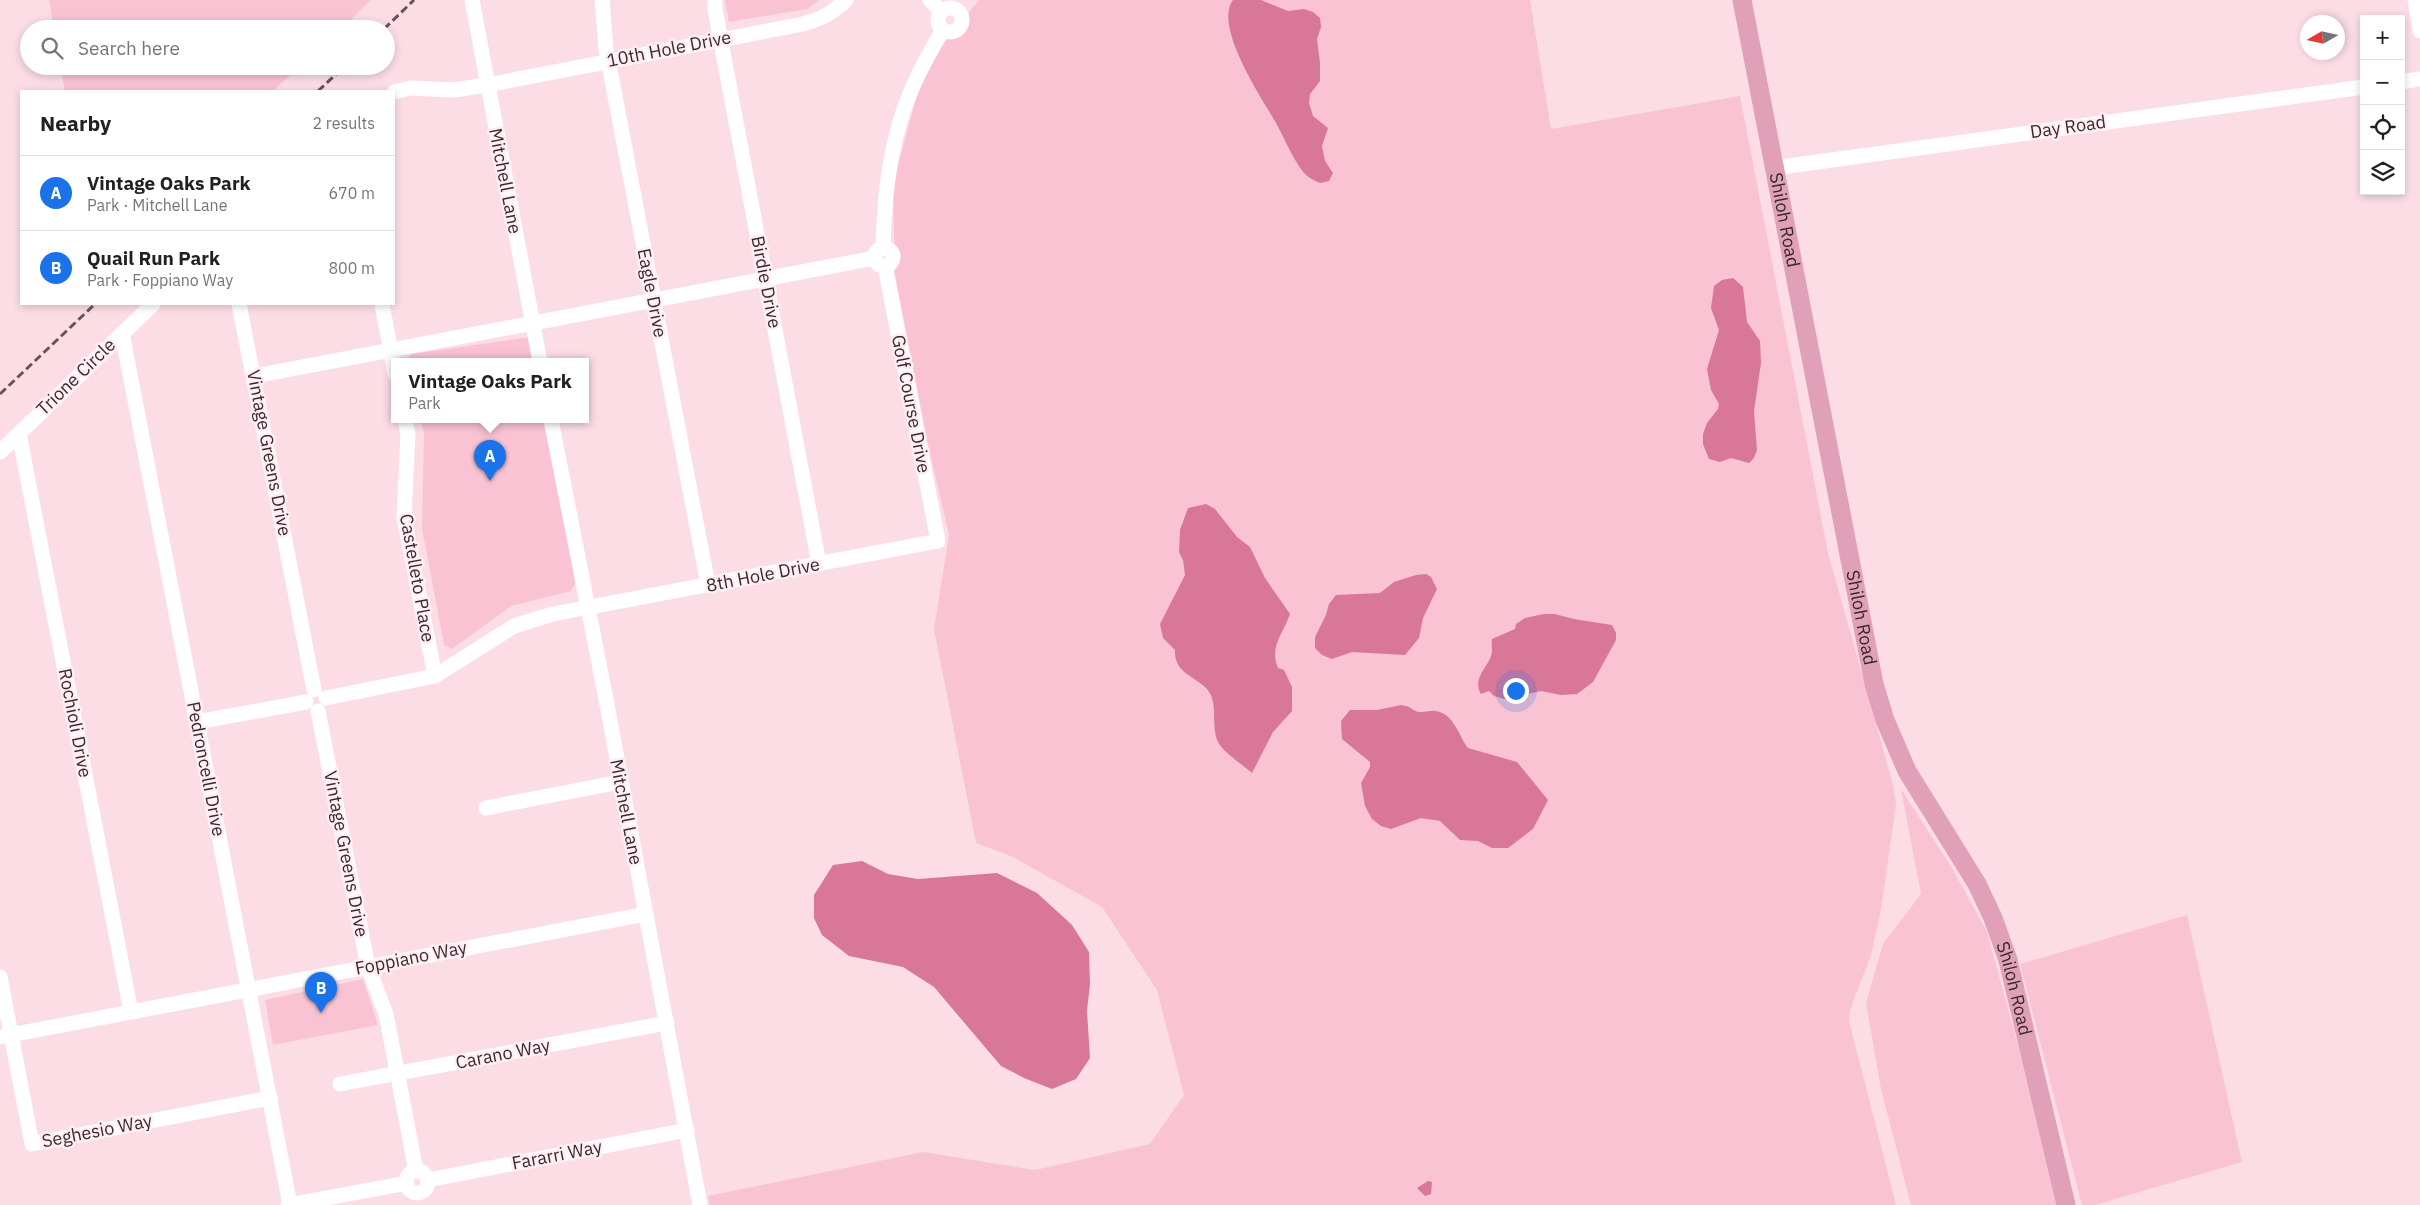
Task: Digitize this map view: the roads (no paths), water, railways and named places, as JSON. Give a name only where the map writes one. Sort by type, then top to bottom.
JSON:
[{"type":"main road","name":"Shiloh Road","points":[[1742,0],[1874,684],[1885,720],[1907,771],[1977,884],[1993,918],[2008,960],[2066,1205]]},
{"type":"street","name":"Mitchell Lane","points":[[472,0],[539,358]]},
{"type":"street","name":"Eagle Drive","points":[[602,0],[608,61],[708,585]]},
{"type":"street","name":"Birdie Drive","points":[[715,0],[715,10],[819,564]]},
{"type":"street","name":"10th Hole Drive","points":[[487,85],[819,20],[846,0]]},
{"type":"street","points":[[930,0],[941,12]]},
{"type":"street","points":[[2415,0],[2420,31]]},
{"type":"street","points":[[962,6],[962,18],[958,30],[951,33],[942,30],[938,20],[941,12],[962,6]]},
{"type":"street","name":"Golf Course Drive","points":[[938,541],[881,257],[886,197],[894,147],[910,91],[942,30]]},
{"type":"street","points":[[2405,81],[2420,79]]},
{"type":"street","points":[[395,92],[410,88],[454,90],[487,85]]},
{"type":"street","name":"Day Road","points":[[1773,168],[2360,88]]},
{"type":"street","points":[[255,376],[881,257]]},
{"type":"street","name":"Trione Circle","points":[[0,452],[152,305]]},
{"type":"street","name":"Vintage Greens Drive","points":[[239,305],[255,376],[368,967],[386,1014],[418,1186]]},
{"type":"street","points":[[382,305],[392,358]]},
{"type":"street","name":"Pedroncelli Drive","points":[[122,333],[289,1205]]},
{"type":"street","name":"Castelleto Place","points":[[406,423],[408,434],[404,518],[435,676]]},
{"type":"street","name":"Mitchell Lane","points":[[552,423],[667,1023],[700,1205]]},
{"type":"street","name":"Rochioli Drive","points":[[19,434],[131,1012]]},
{"type":"street","name":"8th Hole Drive","points":[[435,676],[514,626],[553,614],[938,541]]},
{"type":"street","points":[[197,722],[435,676]]},
{"type":"street","points":[[486,808],[620,782]]},
{"type":"street","name":"Foppiano Way","points":[[5,1036],[646,914]]},
{"type":"street","name":"Seghesio Way","points":[[0,978],[5,1036],[32,1144],[270,1098]]},
{"type":"street","name":"Carano Way","points":[[340,1084],[667,1023]]},
{"type":"street","name":"Fararri Way","points":[[289,1205],[418,1186],[687,1130]]},
{"type":"railway","points":[[393,20],[414,0]]},
{"type":"railway","points":[[319,90],[335,75]]},
{"type":"railway","points":[[0,394],[94,305]]},
{"type":"place","name":"Vintage Oaks Park","points":[[490,481]]},
{"type":"place","name":"Quail Run Park","points":[[321,1013]]}]
